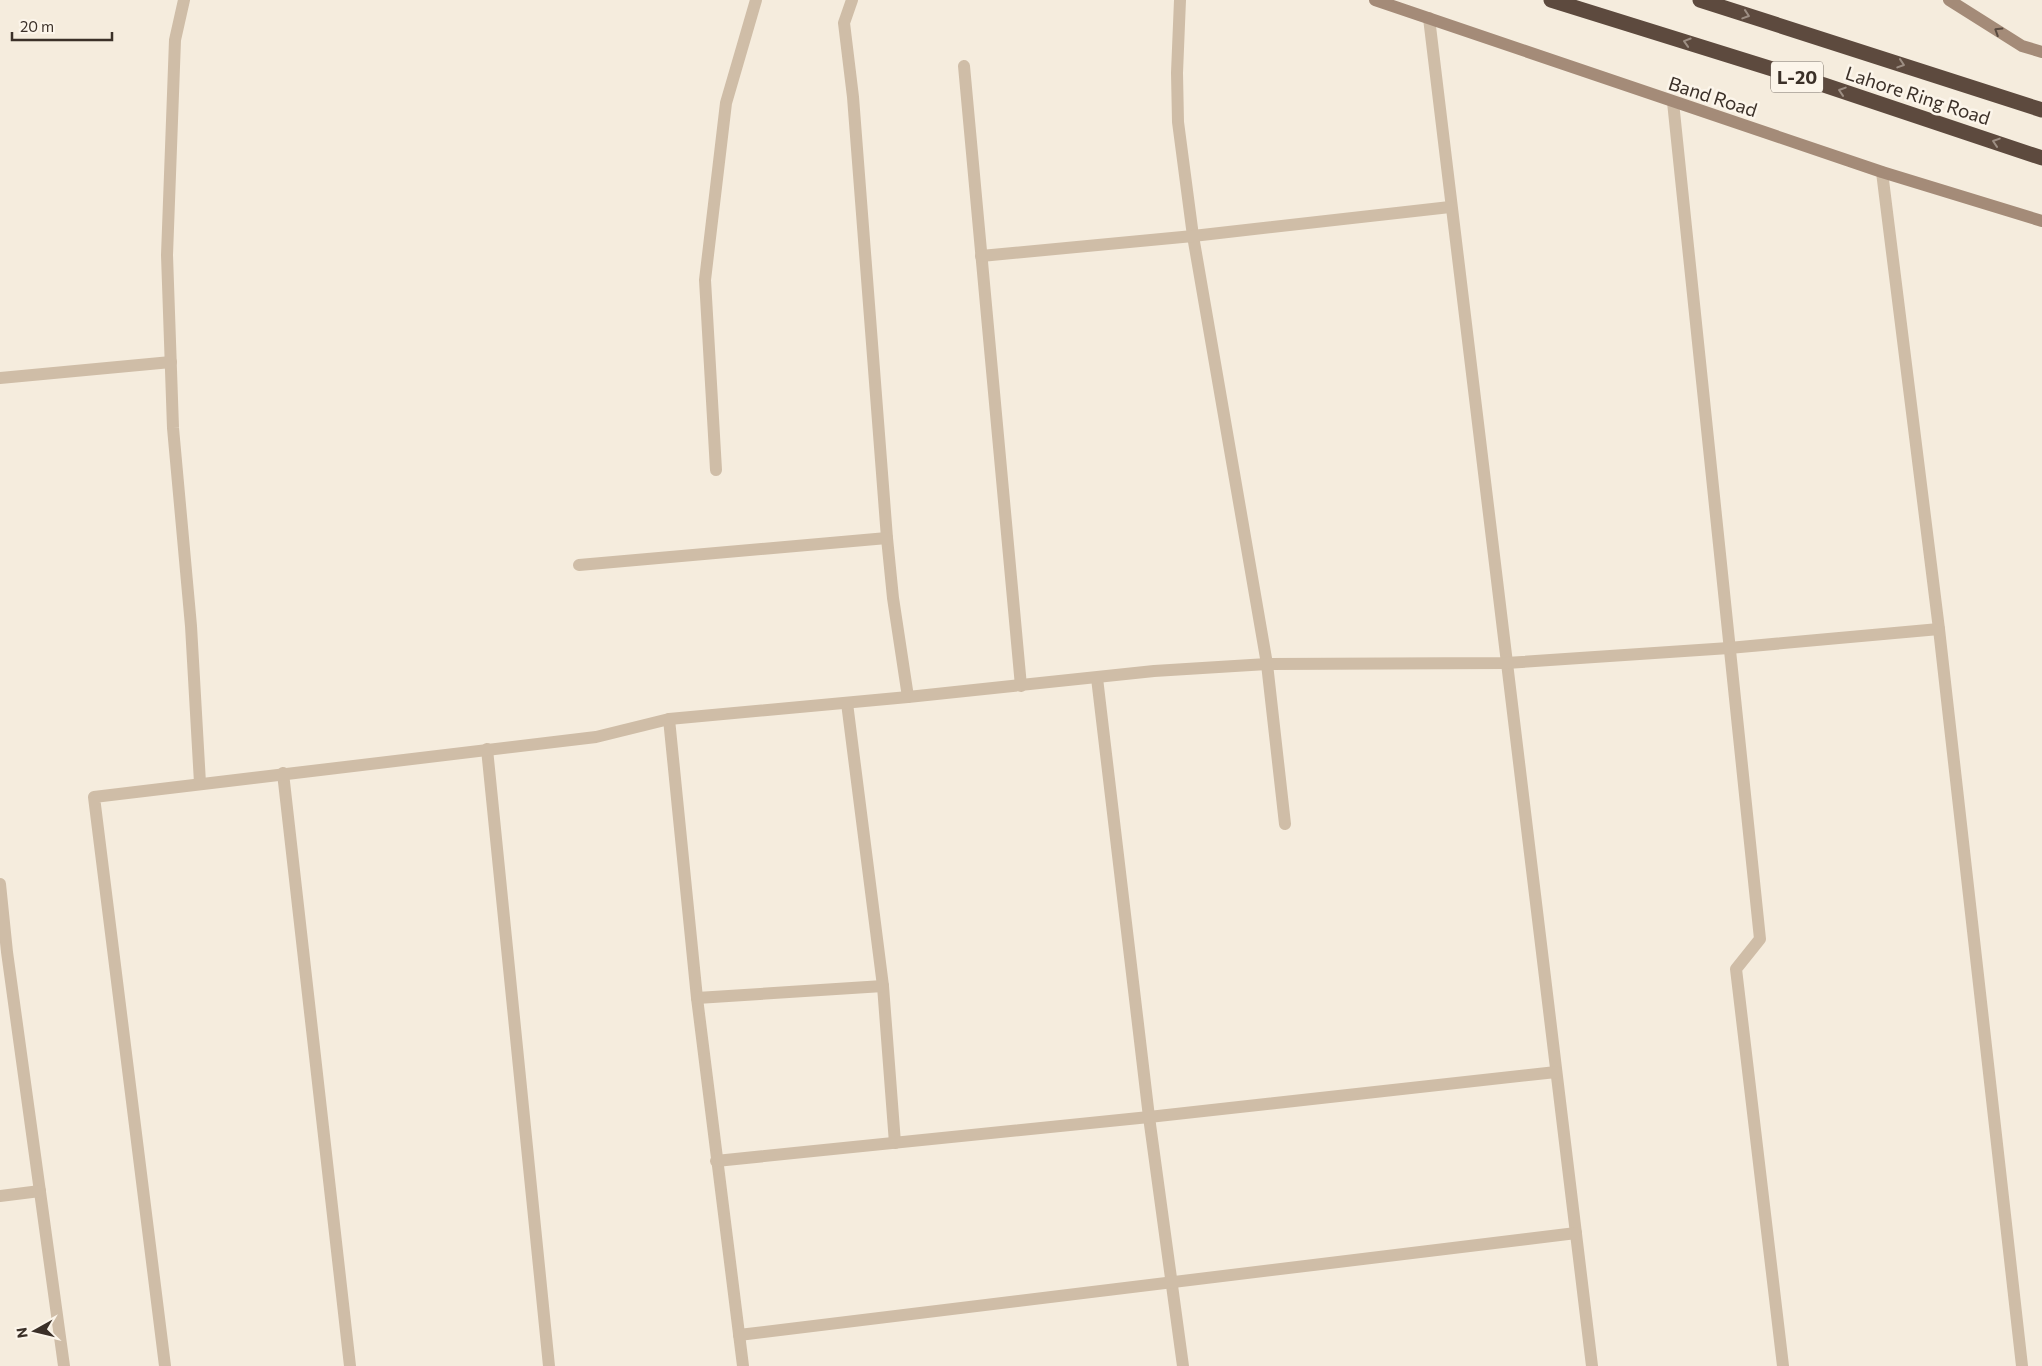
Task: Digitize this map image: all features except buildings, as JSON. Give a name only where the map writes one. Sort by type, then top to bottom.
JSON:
[{"type":"highway","name":"Lahore Ring Road","points":[[1551,0],[1824,85],[2042,158]]},
{"type":"highway","name":"Lahore Ring Road","points":[[1700,0],[2042,110]]},
{"type":"main road","name":"Band Road","points":[[1375,0],[1882,172],[2042,221]]},
{"type":"main road","points":[[1949,0],[2022,46],[2042,52]]},
{"type":"street","points":[[184,0],[175,40],[167,256],[173,428],[191,626],[200,783]]},
{"type":"street","points":[[716,470],[705,280],[726,104],[756,0]]},
{"type":"street","points":[[852,0],[844,23],[853,97],[887,538],[893,598],[908,697]]},
{"type":"street","points":[[1180,0],[1177,73],[1178,122],[1193,236],[1267,664],[1285,824]]},
{"type":"street","points":[[1429,18],[1450,207],[1592,1366]]},
{"type":"street","points":[[964,66],[1021,686]]},
{"type":"street","points":[[1673,102],[1760,939],[1736,969],[1783,1366]]},
{"type":"street","points":[[1882,172],[1939,629],[2022,1366]]},
{"type":"street","points":[[981,256],[1193,236],[1450,207]]},
{"type":"street","points":[[0,378],[171,362]]},
{"type":"street","points":[[580,565],[887,538]]},
{"type":"street","points":[[165,1366],[94,797],[596,737],[669,719],[1021,686],[1154,671],[1267,664],[1506,663],[1729,648],[1939,629]]},
{"type":"street","points":[[1097,678],[1150,1117],[1183,1366]]},
{"type":"street","points":[[847,703],[883,986],[895,1143]]},
{"type":"street","points":[[669,719],[697,998],[743,1366]]},
{"type":"street","points":[[487,749],[549,1366]]},
{"type":"street","points":[[283,773],[350,1366]]},
{"type":"street","points":[[0,884],[7,952],[64,1366]]},
{"type":"street","points":[[697,998],[883,986]]},
{"type":"street","points":[[716,1161],[1150,1117],[1556,1072]]},
{"type":"street","points":[[0,1196],[40,1191]]},
{"type":"street","points":[[739,1335],[1576,1233]]}]
